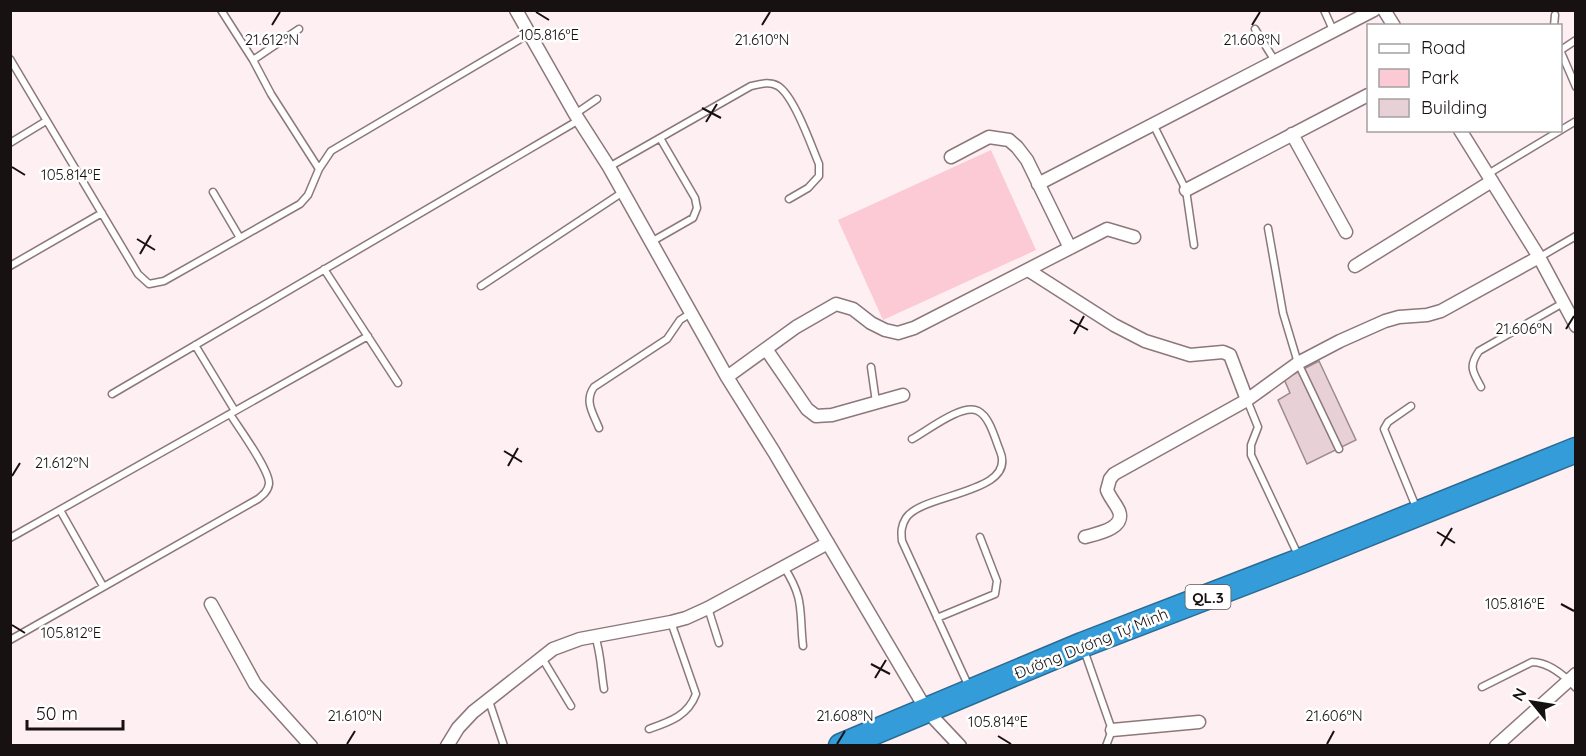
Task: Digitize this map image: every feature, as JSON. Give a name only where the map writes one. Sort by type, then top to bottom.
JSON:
[{"type":"highway","name":"Đường Dương Tự Minh","points":[[841,746],[1082,645],[1300,561],[1575,450]]},
{"type":"street","points":[[516,10],[577,117],[609,167],[727,377],[927,711],[960,746]]},
{"type":"street","points":[[1038,184],[1374,10]]},
{"type":"street","points":[[1384,10],[1393,24]]},
{"type":"street","points":[[1186,190],[1367,96]]},
{"type":"street","points":[[1461,132],[1539,257],[1575,325]]},
{"type":"street","points":[[1292,134],[1346,232]]},
{"type":"street","points":[[951,157],[989,137],[1009,140],[1026,160],[1070,248]]},
{"type":"street","points":[[1355,266],[1490,178]]},
{"type":"street","points":[[727,377],[796,327],[836,304],[853,309],[885,330],[898,333],[914,328],[1107,229],[1134,237]]},
{"type":"street","points":[[1084,537],[1110,529],[1120,518],[1120,513],[1107,490],[1114,474],[1247,400],[1298,363],[1340,341],[1385,321],[1441,311],[1539,257]]},
{"type":"street","points":[[1028,270],[1114,325],[1145,341],[1190,356],[1223,352],[1230,355],[1247,400]]},
{"type":"street","points":[[766,349],[807,409],[816,416],[832,415],[903,395]]},
{"type":"street","points":[[447,746],[458,728],[473,712],[553,649],[595,636],[671,622],[708,608],[828,543]]},
{"type":"street","points":[[211,604],[255,684],[311,746]]},
{"type":"street","points":[[1496,746],[1573,680]]},
{"type":"street","points":[[1112,730],[1199,722]]},
{"type":"lane","points":[[221,10],[319,169]]},
{"type":"lane","points":[[1324,10],[1333,30]]},
{"type":"lane","points":[[1554,24],[1555,15]]},
{"type":"lane","points":[[253,60],[298,29]]},
{"type":"lane","points":[[1255,29],[1275,61]]},
{"type":"lane","points":[[10,59],[138,274],[149,284],[164,281],[300,204],[308,195],[319,169],[332,151],[529,34]]},
{"type":"lane","points":[[1562,49],[1575,40]]},
{"type":"lane","points":[[1562,53],[1575,87]]},
{"type":"lane","points":[[609,167],[751,86],[768,82],[778,86],[789,96],[819,164],[819,176],[808,188],[789,199]]},
{"type":"lane","points":[[112,394],[577,117],[597,99]]},
{"type":"lane","points":[[10,143],[46,121]]},
{"type":"lane","points":[[1562,131],[1575,122]]},
{"type":"lane","points":[[1154,124],[1186,190],[1194,245]]},
{"type":"lane","points":[[1490,178],[1560,132]]},
{"type":"lane","points":[[651,242],[693,219],[697,208],[695,198],[660,138]]},
{"type":"lane","points":[[213,192],[240,238]]},
{"type":"lane","points":[[481,286],[623,192]]},
{"type":"lane","points":[[10,266],[102,213]]},
{"type":"lane","points":[[1268,228],[1283,313],[1298,363],[1339,449]]},
{"type":"lane","points":[[1539,257],[1575,236]]},
{"type":"lane","points":[[324,269],[398,383]]},
{"type":"lane","points":[[1481,387],[1471,369],[1473,360],[1479,351],[1564,303]]},
{"type":"lane","points":[[599,428],[588,400],[594,387],[667,339],[680,320],[691,313]]},
{"type":"lane","points":[[10,538],[368,336]]},
{"type":"lane","points":[[10,640],[258,500],[266,492],[269,485],[263,465],[195,345]]},
{"type":"lane","points":[[871,367],[876,403]]},
{"type":"lane","points":[[1247,400],[1258,428],[1251,445],[1251,455],[1300,561]]},
{"type":"lane","points":[[1410,406],[1388,422],[1384,429],[1418,513]]},
{"type":"lane","points":[[912,439],[954,414],[969,409],[980,412],[990,426],[1003,458],[1002,469],[992,480],[918,509],[906,517],[901,529],[902,541],[972,693]]},
{"type":"lane","points":[[60,510],[103,586]]},
{"type":"lane","points":[[937,618],[995,594],[998,581],[980,537]]},
{"type":"lane","points":[[784,567],[799,594],[802,646]]},
{"type":"lane","points":[[708,608],[718,643]]},
{"type":"lane","points":[[649,729],[683,714],[692,705],[696,694],[671,622]]},
{"type":"lane","points":[[595,636],[600,650],[599,664],[604,688]]},
{"type":"lane","points":[[1082,645],[1112,730],[1106,746]]},
{"type":"lane","points":[[542,658],[571,706]]},
{"type":"lane","points":[[1482,687],[1532,662],[1545,664],[1573,680]]},
{"type":"lane","points":[[489,700],[504,746]]},
{"type":"green space","points":[[991,150],[1036,250],[883,320],[838,220]]},
{"type":"building","points":[[1319,361],[1356,440],[1307,464],[1278,400],[1290,393],[1284,379]]}]
